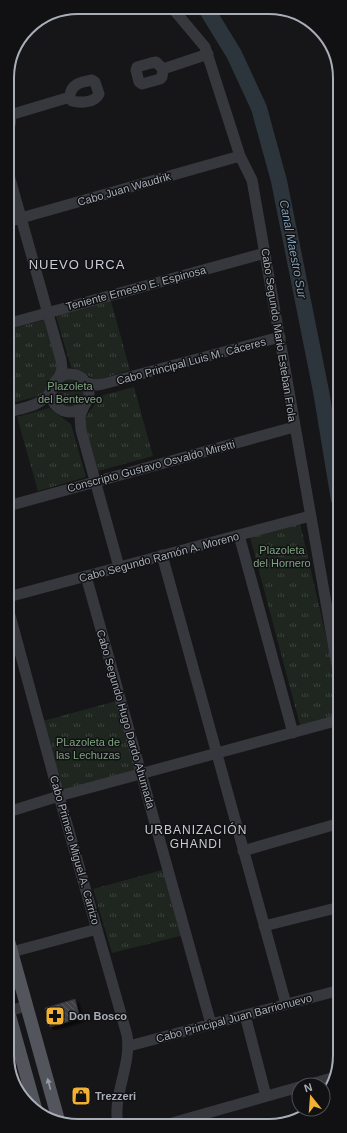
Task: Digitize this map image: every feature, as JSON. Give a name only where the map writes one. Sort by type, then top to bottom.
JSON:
[{"type":"main road","points":[[14,959],[57,1115]]},
{"type":"main road","points":[[14,1032],[33,1100]]},
{"type":"street","name":"Cabo Segundo Mario Esteban Frola","points":[[177,14],[205,47],[240,156],[252,180],[333,644]]},
{"type":"street","points":[[163,68],[208,54]]},
{"type":"street","points":[[14,111],[70,97]]},
{"type":"street","name":"Cabo Juan Waudrik","points":[[14,220],[240,156]]},
{"type":"street","points":[[14,191],[61,360],[62,369],[59,378]]},
{"type":"street","name":"Teniente Ernesto E. Espinosa","points":[[14,322],[265,252]]},
{"type":"street","name":"Cabo Principal Luis M. Cáceres","points":[[86,383],[97,385],[103,384],[280,337]]},
{"type":"street","points":[[61,360],[74,374]]},
{"type":"street","points":[[14,410],[36,404],[46,399],[54,384],[59,378],[66,374],[80,376],[86,383],[89,391],[80,416],[81,430],[119,567]]},
{"type":"street","name":"Cabo Principal Luis M. Cáceres","points":[[86,402],[95,390],[103,384]]},
{"type":"street","points":[[51,391],[52,399],[61,408],[74,417],[81,430]]},
{"type":"street","points":[[36,404],[47,403],[61,408],[76,410],[86,402]]},
{"type":"street","name":"Conscripto Gustavo Osvaldo Miretti","points":[[14,504],[294,427]]},
{"type":"street","name":"Cabo Segundo Ramón A. Moreno","points":[[14,595],[310,516]]},
{"type":"street","points":[[239,535],[293,733]]},
{"type":"street","points":[[162,556],[286,1004]]},
{"type":"street","name":"Cabo Segundo Hugo Dardo Ahumada","points":[[86,576],[211,1024]]},
{"type":"street","name":"Cabo Primero Miguel A. Carrizo","points":[[14,630],[59,796],[128,1035],[129,1046]]},
{"type":"street","points":[[14,810],[59,796],[333,722]]},
{"type":"street","points":[[243,851],[333,825]]},
{"type":"street","points":[[264,926],[333,909]]},
{"type":"street","points":[[14,951],[97,929]]},
{"type":"street","name":"Cabo Principal Juan Barrionuevo","points":[[129,1046],[333,992]]},
{"type":"street","points":[[14,1009],[27,1006]]},
{"type":"street","points":[[246,1015],[266,1096]]},
{"type":"street","points":[[117,1119],[116,1109],[129,1046]]},
{"type":"street","points":[[186,1119],[291,1089]]},
{"type":"green space","points":[[111,301],[130,370],[97,380],[71,367],[56,316]]},
{"type":"green space","points":[[44,320],[59,371],[42,395],[14,403],[14,328]]},
{"type":"green space","name":"Plazoleta del Benteveo","points":[[74,374],[83,379],[87,385],[87,399],[83,405],[74,410],[66,410],[57,405],[53,399],[52,388],[57,379],[63,375]]},
{"type":"green space","points":[[134,387],[153,456],[98,471],[84,420],[100,396]]},
{"type":"green space","points":[[49,408],[71,424],[86,477],[38,491],[17,417]]},
{"type":"green space","name":"Plazoleta del Hornero","points":[[300,523],[333,667],[333,717],[300,725],[250,537]]},
{"type":"green space","name":"PLazoleta de las Lechuzas","points":[[120,700],[141,775],[59,796],[39,722]]},
{"type":"green space","points":[[166,869],[184,935],[112,953],[93,889]]},
{"type":"building","points":[[75,999],[80,1018],[50,1027],[45,1008]]},
{"type":"waterway","name":"Canal Maestro Sur","points":[[209,14],[234,54],[259,108],[279,181],[321,391],[333,464]]},
{"type":"place","name":"Don Bosco","points":[[55,1016]]},
{"type":"place","name":"Trezzeri","points":[[81,1096]]},
{"type":"district","name":"NUEVO URCA","points":[[77,264]]},
{"type":"district","name":"URBANIZACIÓN GHANDI","points":[[196,837]]}]
